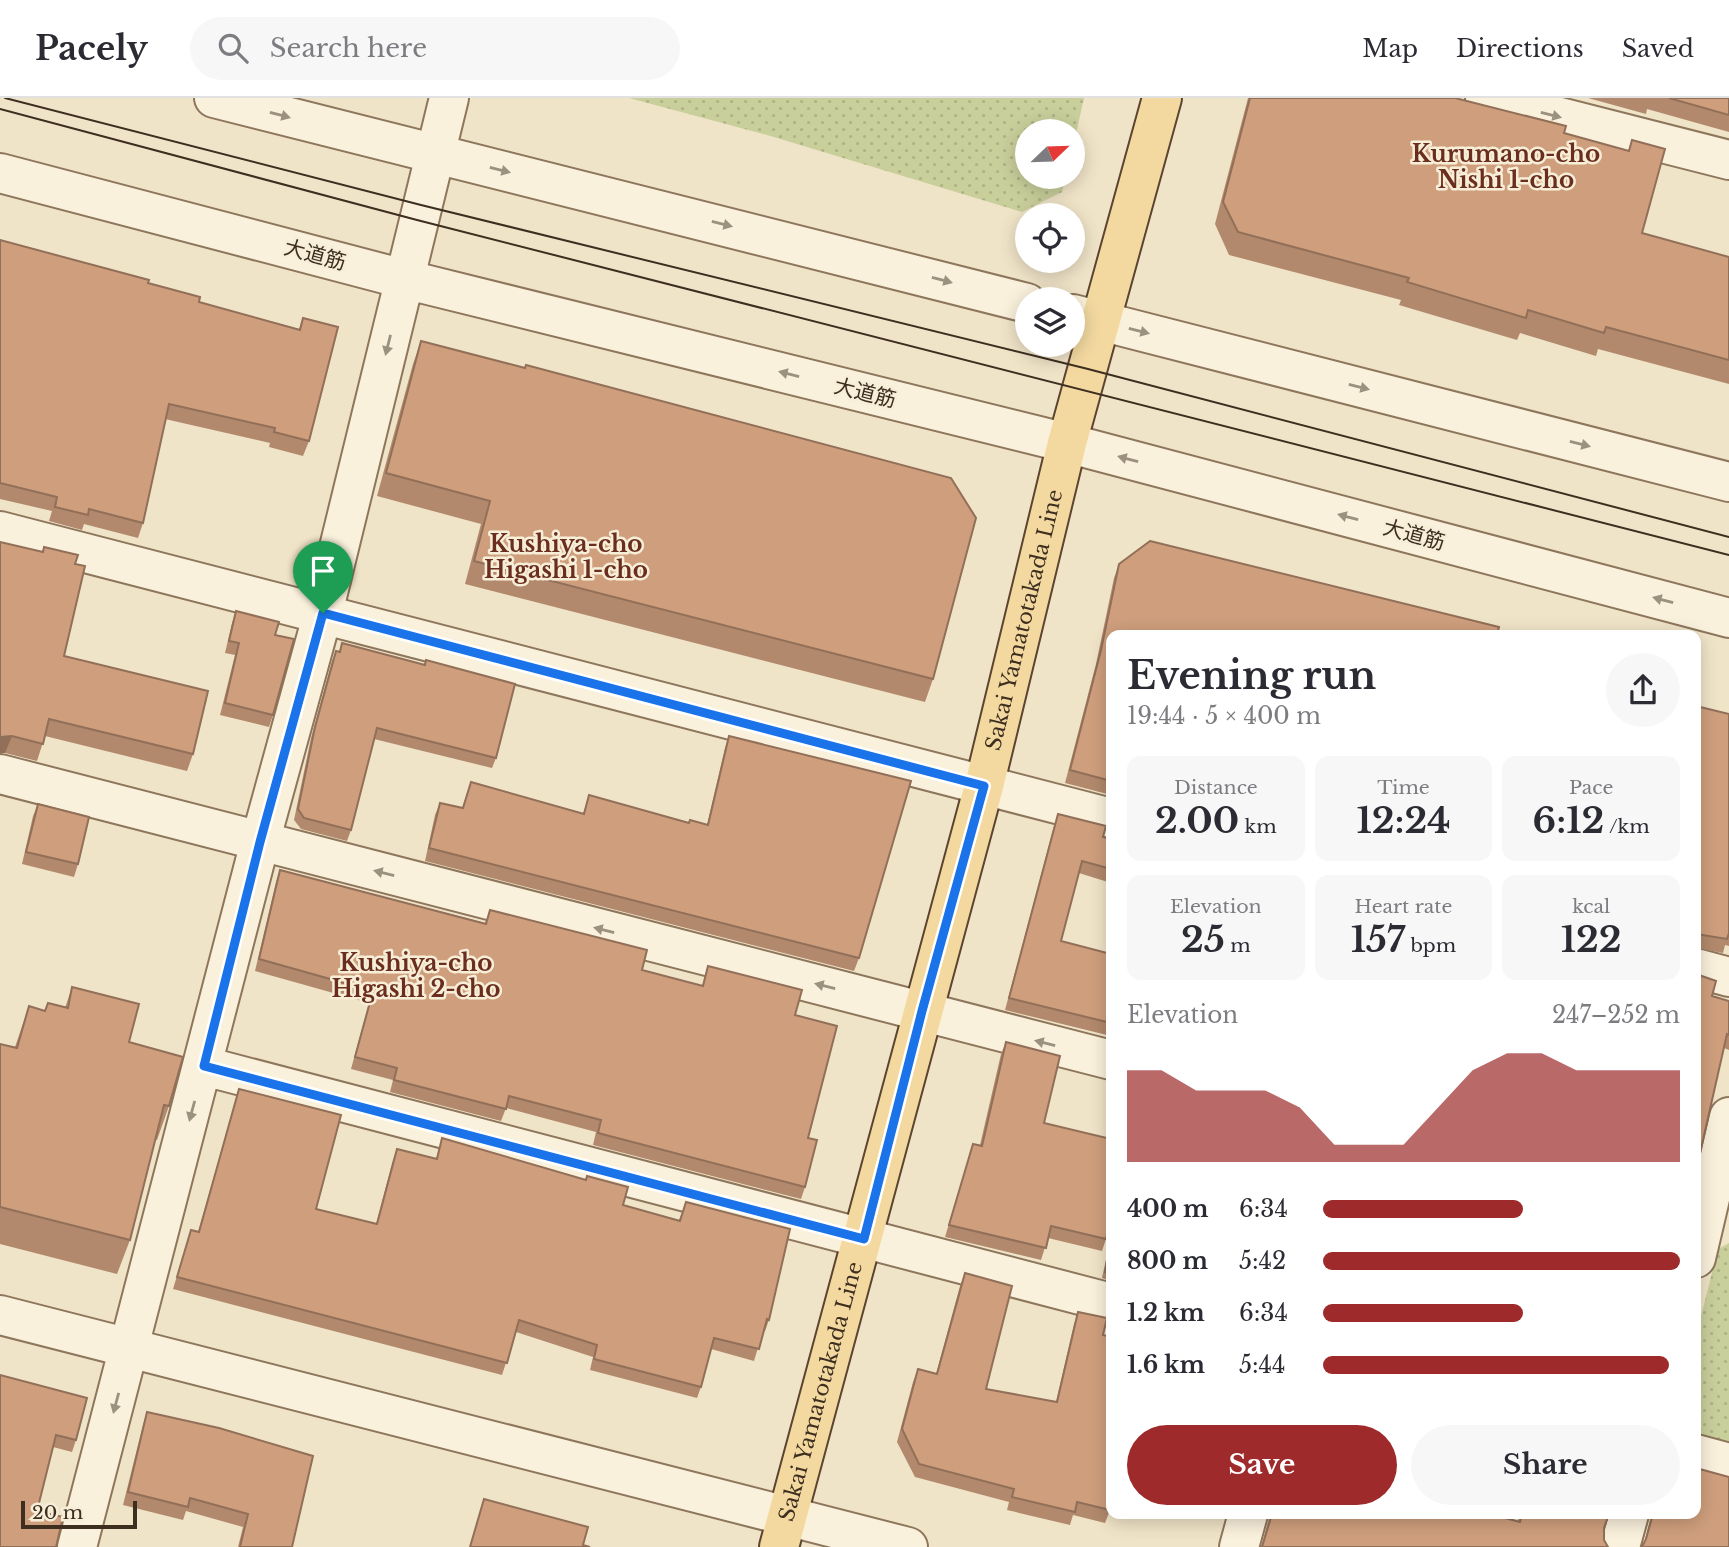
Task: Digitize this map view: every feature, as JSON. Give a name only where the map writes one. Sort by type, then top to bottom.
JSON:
[{"type":"main road","name":"Sakai Yamatotakada Line","points":[[783,1531],[864,1239],[922,1011],[984,786],[1067,443],[1087,318],[1162,98]]},
{"type":"street","points":[[214,98],[747,230],[1015,300]]},
{"type":"street","points":[[78,1547],[260,842],[323,613],[433,154],[449,98]]},
{"type":"street","points":[[1485,98],[1729,160]]},
{"type":"street","name":"大道筋","points":[[0,173],[404,279],[1067,443],[1729,618]]},
{"type":"street","points":[[1087,318],[1729,482]]},
{"type":"street","points":[[0,531],[1106,817]]},
{"type":"street","points":[[0,774],[1106,1059]]},
{"type":"street","points":[[1701,969],[1729,977]]},
{"type":"street","points":[[204,1066],[1106,1302]]},
{"type":"street","points":[[1701,1243],[1711,1214],[1729,1118]]},
{"type":"street","points":[[0,1314],[783,1531],[908,1547]]},
{"type":"street","points":[[1701,1455],[1729,1463]]},
{"type":"street","points":[[1239,1547],[1247,1519]]},
{"type":"street","points":[[1620,1547],[1628,1519]]},
{"type":"green space","points":[[629,98],[1084,98],[1079,119],[1015,119],[1015,189],[1063,189],[1062,192],[1040,203],[1015,203],[1015,210],[767,135]]},
{"type":"green space","points":[[1729,1243],[1729,1443],[1701,1435],[1701,1316],[1718,1249]]},
{"type":"building","points":[[1250,98],[1455,98],[1566,126],[1564,133],[1629,151],[1632,140],[1665,149],[1642,233],[1729,257],[1729,360],[1606,327],[1604,333],[1528,310],[1526,318],[1407,282],[1409,278],[1238,232],[1223,202]]},
{"type":"building","points":[[1669,98],[1729,98],[1729,115]]},
{"type":"building","points":[[0,240],[149,280],[148,283],[200,297],[199,302],[300,330],[303,318],[338,327],[309,441],[274,432],[275,428],[169,404],[143,523],[89,509],[88,515],[55,507],[57,497],[0,483]]},
{"type":"building","points":[[421,341],[525,368],[526,365],[951,478],[976,518],[933,679],[474,561],[490,501],[386,473]]},
{"type":"building","points":[[1150,541],[1499,627],[1498,630],[1106,630],[1106,780],[1070,770],[1101,650],[1119,564]]},
{"type":"building","points":[[0,542],[43,552],[44,547],[78,555],[75,564],[85,566],[64,656],[208,691],[193,754],[49,719],[43,744],[12,736],[0,737]]},
{"type":"building","points":[[236,611],[279,622],[275,635],[294,639],[273,715],[225,703],[239,643],[229,641]]},
{"type":"building","points":[[342,643],[425,665],[426,660],[515,684],[496,758],[377,728],[351,830],[304,818],[298,809],[315,727],[336,651],[340,652]]},
{"type":"building","points":[[1701,707],[1729,714],[1727,939],[1701,935]]},
{"type":"building","points":[[729,736],[911,781],[859,958],[429,848],[440,803],[463,808],[471,782],[584,814],[589,795],[689,823],[690,820],[708,825]]},
{"type":"building","points":[[38,804],[89,817],[78,864],[26,852]]},
{"type":"building","points":[[1058,814],[1106,826],[1103,837],[1106,838],[1106,868],[1082,861],[1061,941],[1106,953],[1106,1022],[1009,998]]},
{"type":"building","points":[[280,870],[486,924],[490,910],[647,950],[642,970],[703,986],[708,966],[802,990],[795,1015],[837,1026],[808,1138],[817,1140],[805,1187],[598,1133],[601,1120],[509,1096],[506,1109],[394,1080],[397,1068],[355,1057],[373,991],[259,959]]},
{"type":"building","points":[[1701,976],[1716,981],[1712,996],[1729,1001],[1729,1035],[1727,1034],[1701,1149]]},
{"type":"building","points":[[72,987],[139,1004],[129,1042],[183,1057],[169,1106],[164,1105],[130,1240],[0,1207],[0,1044],[17,1048],[29,1006],[45,1011],[48,1003],[68,1008]]},
{"type":"building","points":[[1006,1042],[1060,1056],[1044,1123],[1106,1138],[1106,1239],[1051,1226],[1046,1248],[949,1225],[973,1144],[982,1146]]},
{"type":"building","points":[[239,1089],[341,1115],[316,1209],[377,1224],[397,1149],[437,1159],[442,1138],[586,1180],[587,1176],[628,1187],[623,1205],[680,1221],[686,1202],[790,1229],[769,1320],[767,1319],[759,1349],[714,1338],[701,1387],[594,1359],[597,1345],[519,1320],[507,1363],[177,1277],[191,1230],[199,1232]]},
{"type":"building","points":[[965,1273],[1012,1286],[986,1389],[1057,1402],[1078,1312],[1106,1318],[1103,1335],[1106,1336],[1106,1509],[1077,1502],[1075,1512],[1012,1497],[1014,1489],[919,1464],[902,1429],[918,1369],[937,1374]]},
{"type":"building","points":[[0,1375],[87,1398],[76,1440],[56,1435],[37,1511],[63,1517],[56,1547],[0,1547]]},
{"type":"building","points":[[147,1412],[219,1428],[313,1456],[292,1547],[240,1547],[248,1514],[190,1498],[188,1507],[128,1492]]},
{"type":"building","points":[[1701,1469],[1729,1477],[1729,1547],[1642,1547],[1652,1519],[1701,1519]]},
{"type":"building","points":[[484,1499],[588,1527],[583,1545],[590,1547],[470,1547]]},
{"type":"building","points":[[1270,1519],[1509,1519],[1520,1522],[1521,1519],[1607,1519],[1604,1540],[1608,1547],[1262,1547]]},
{"type":"tram line","points":[[5,98],[421,205],[1088,369],[1729,537]]},
{"type":"tram line","points":[[0,109],[417,220],[1729,555]]},
{"type":"district","name":"Kurumano-cho Nishi 1-cho","points":[[1506,167]]},
{"type":"district","name":"Kushiya-cho Higashi 1-cho","points":[[566,557]]},
{"type":"district","name":"Kushiya-cho Higashi 2-cho","points":[[416,976]]},
{"type":"route","points":[[323,613],[984,786],[922,1011],[864,1239],[204,1066],[260,842],[323,613]]}]
